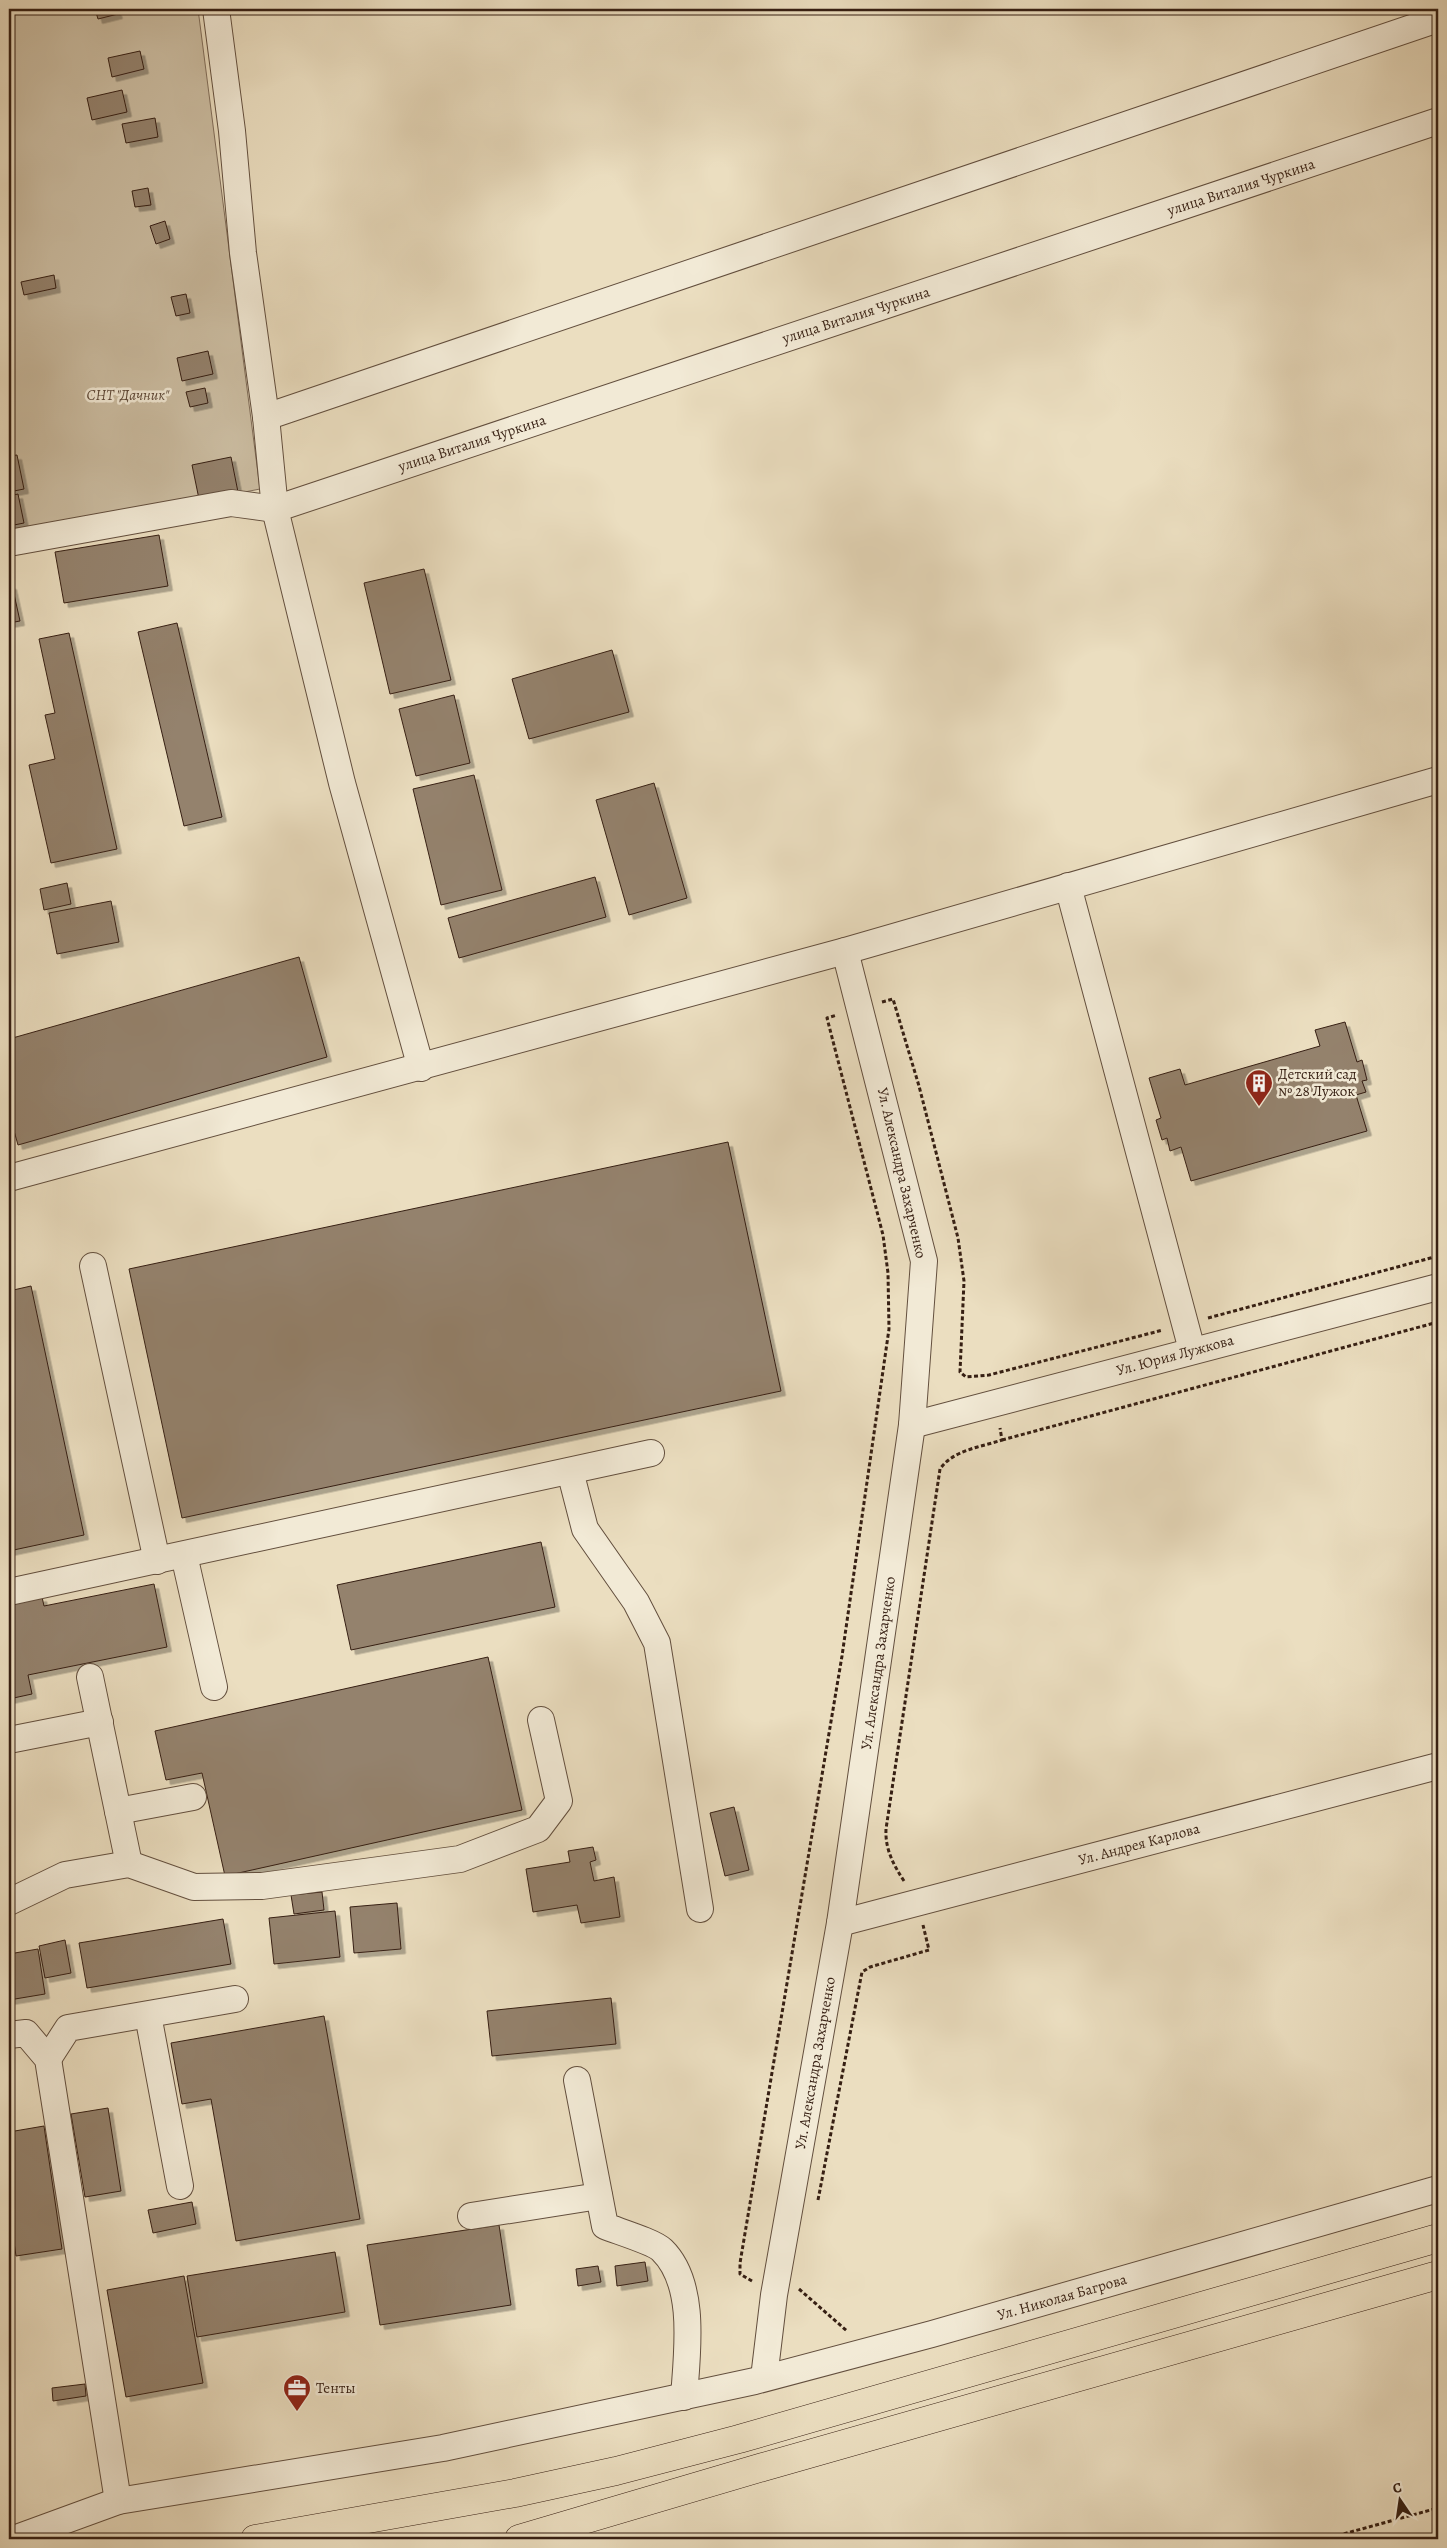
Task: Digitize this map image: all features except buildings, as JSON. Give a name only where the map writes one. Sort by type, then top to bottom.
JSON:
[{"type":"main road","points":[[255,2539],[515,2493],[616,2471],[739,2439],[1438,2238]]},
{"type":"main road","points":[[519,2539],[1438,2275]]},
{"type":"street","points":[[216,9],[232,132],[243,253],[266,417],[275,509],[339,774],[421,1068]]},
{"type":"street","points":[[266,417],[1438,19]]},
{"type":"street","name":"улица Виталия Чуркина","points":[[275,509],[1438,121]]},
{"type":"street","points":[[9,543],[231,503],[275,509]]},
{"type":"street","points":[[9,1178],[421,1068],[845,951],[1438,780]]},
{"type":"street","points":[[1068,886],[1192,1350]]},
{"type":"street","name":"Ул. Александра Захарченко","points":[[764,2378],[776,2283],[840,1923],[912,1425],[924,1261],[845,951]]},
{"type":"street","points":[[93,1266],[157,1561]]},
{"type":"street","name":"Ул. Юрия Лужкова","points":[[912,1425],[1438,1287]]},
{"type":"street","points":[[9,1592],[651,1453]]},
{"type":"street","points":[[570,1471],[585,1529],[636,1602],[657,1643],[700,1909]]},
{"type":"street","points":[[184,1555],[214,1687]]},
{"type":"street","points":[[90,1677],[129,1864]]},
{"type":"street","points":[[9,1902],[65,1875],[129,1864],[194,1887],[262,1886],[460,1859],[538,1829],[559,1801],[541,1720]]},
{"type":"street","points":[[9,1740],[100,1722]]},
{"type":"street","name":"Ул. Андрея Карлова","points":[[840,1923],[1438,1766]]},
{"type":"street","points":[[118,1811],[193,1797]]},
{"type":"street","points":[[17,2034],[68,2028],[234,1999]]},
{"type":"street","points":[[148,2015],[180,2186]]},
{"type":"street","points":[[68,2028],[48,2059],[118,2501]]},
{"type":"street","points":[[17,2034],[48,2059]]},
{"type":"street","points":[[577,2080],[605,2226],[661,2249],[680,2275],[688,2327],[684,2397]]},
{"type":"street","name":"Ул. Николая Багрова","points":[[14,2539],[118,2501],[443,2448],[684,2397],[764,2378],[932,2334],[1438,2189]]},
{"type":"street","points":[[471,2216],[599,2196]]},
{"type":"path","points":[[850,2334],[801,2289],[776,2283],[752,2281],[740,2274],[740,2263],[842,1656],[889,1329],[888,1273],[883,1235],[827,1018],[893,999],[919,1086],[958,1238],[964,1281],[960,1372],[966,1377],[989,1375],[1438,1256]]},
{"type":"path","points":[[818,2202],[862,1972],[870,1967],[929,1950],[918,1902],[893,1865],[886,1847],[885,1835],[940,1469],[953,1456],[1002,1440],[1438,1322]]},
{"type":"path","points":[[989,1375],[1002,1440]]},
{"type":"path","points":[[1325,2539],[1438,2508]]},
{"type":"green space","name":"СНТ \"Дачник\"","points":[[35,9],[198,9],[260,489],[9,538],[9,14]]},
{"type":"place","name":"Детский сад № 28 Лужок","points":[[1259,1107]]},
{"type":"place","name":"Тенты","points":[[297,2412]]}]
